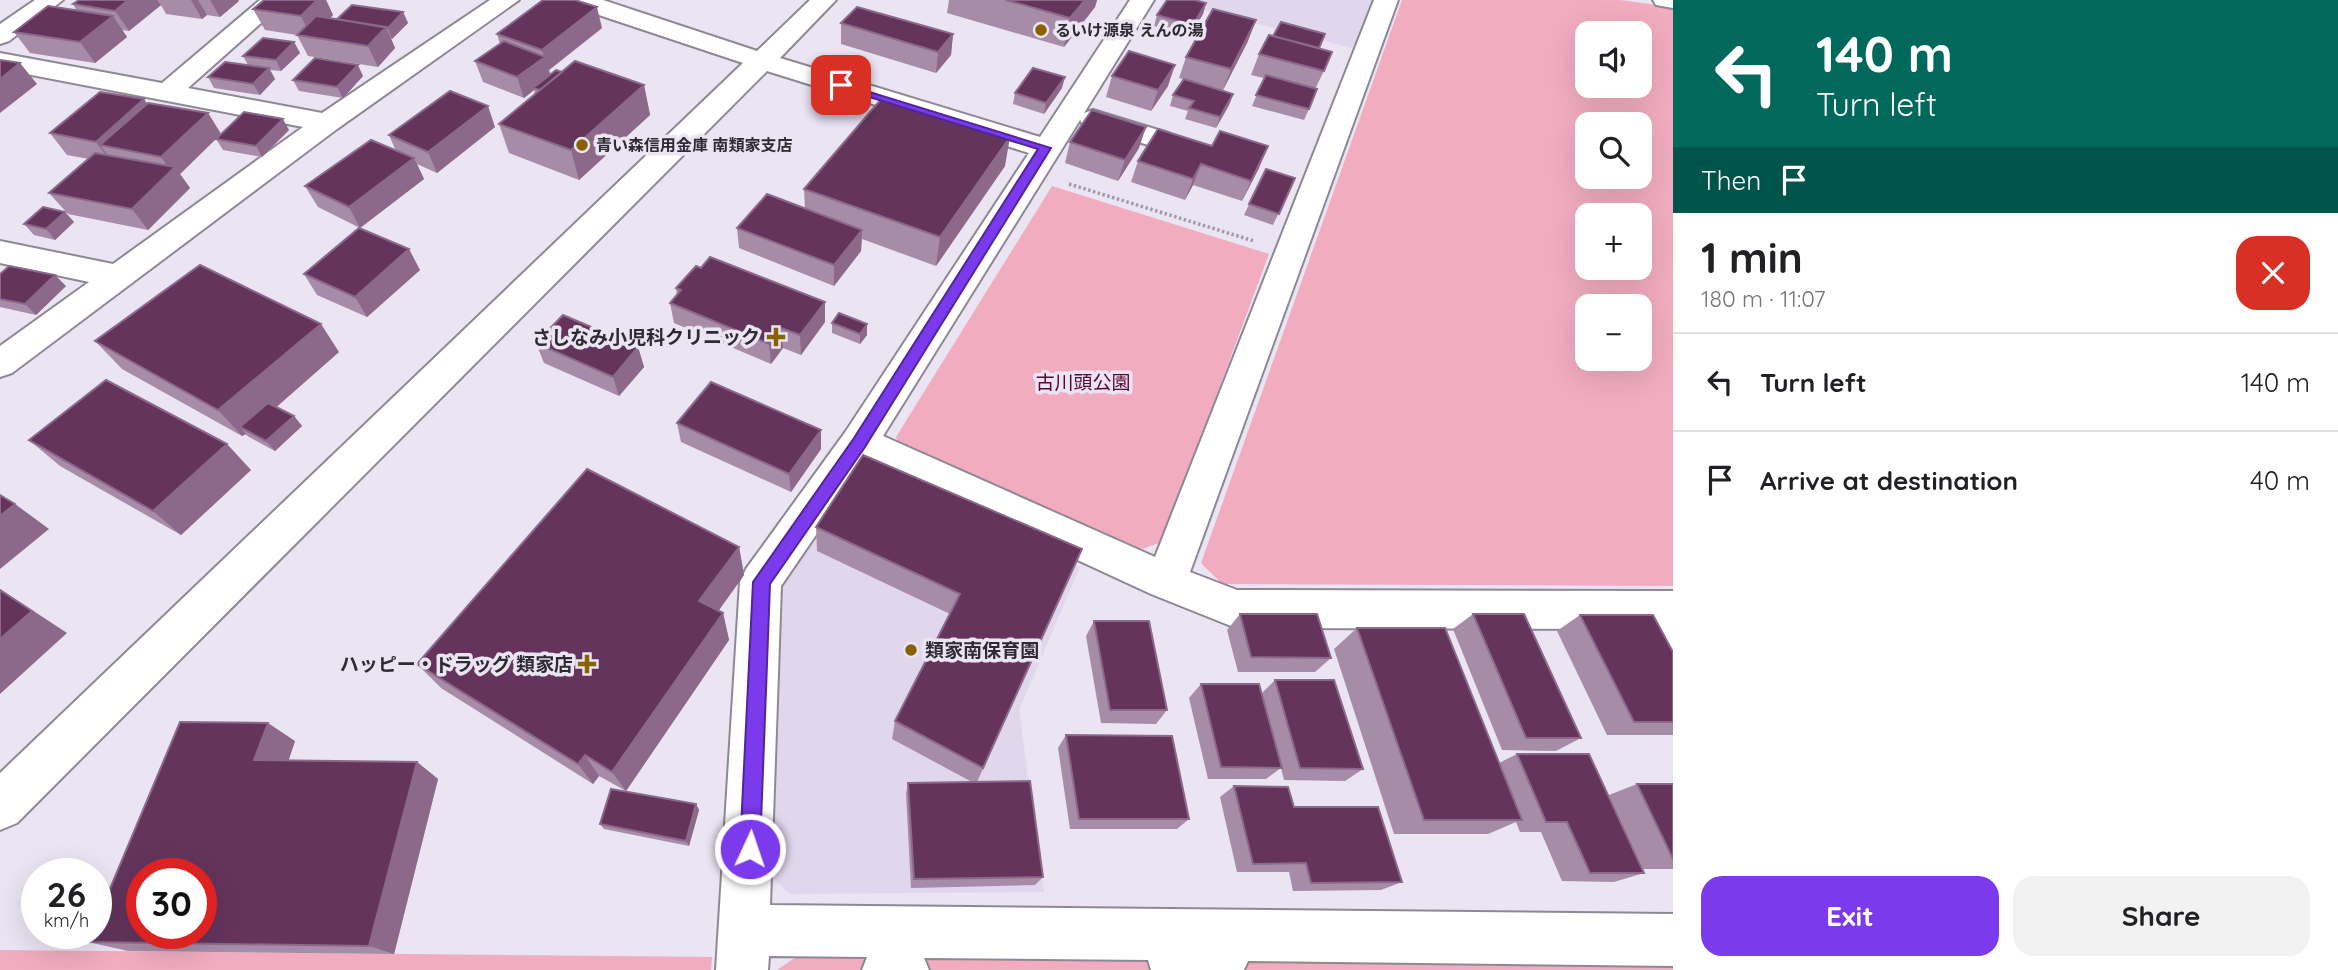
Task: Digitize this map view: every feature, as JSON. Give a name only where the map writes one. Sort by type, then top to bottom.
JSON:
[{"type":"street","points":[[0,36],[51,0]]},
{"type":"street","points":[[169,91],[275,0]]},
{"type":"street","points":[[0,364],[327,123],[507,0]]},
{"type":"street","points":[[578,0],[762,61],[1038,160]]},
{"type":"street","points":[[0,806],[824,0]]},
{"type":"street","points":[[1142,0],[859,442],[761,582],[744,950],[1673,940]]},
{"type":"street","points":[[1166,581],[1386,0]]},
{"type":"street","points":[[1665,0],[1673,1]]},
{"type":"street","points":[[0,61],[327,123]]},
{"type":"street","points":[[1069,111],[1158,139]]},
{"type":"street","points":[[0,252],[121,277]]},
{"type":"street","points":[[859,442],[1166,581],[1236,608],[1667,620]]},
{"type":"street","points":[[1177,970],[1174,959],[1673,964]]},
{"type":"street","points":[[888,970],[903,970]]},
{"type":"path","points":[[1038,160],[1291,252]]},
{"type":"shaded area","points":[[1164,0],[1374,0],[1356,49]]},
{"type":"shaded area","name":"類家南保育園","points":[[874,476],[1080,567],[1019,710],[1044,892],[790,894],[767,872],[780,590],[852,479]]},
{"type":"green space","points":[[1402,0],[1620,0],[1673,7],[1673,586],[1222,584],[1201,563]]},
{"type":"green space","name":"古川頭公園","points":[[1052,186],[1269,254],[1162,542],[1139,550],[898,444],[896,437]]},
{"type":"green space","points":[[0,950],[712,957],[711,970],[0,970]]},
{"type":"green space","points":[[796,957],[1673,964],[1673,970],[777,970]]},
{"type":"building","points":[[79,0],[128,0],[115,11],[73,4]]},
{"type":"building","points":[[264,0],[317,0],[301,16],[253,9]]},
{"type":"building","points":[[543,0],[575,0],[597,7],[542,50],[497,34]]},
{"type":"building","points":[[1006,0],[1085,0],[1070,18]]},
{"type":"building","points":[[1167,0],[1195,0],[1206,3],[1193,25],[1157,15]]},
{"type":"building","points":[[352,5],[403,12],[388,28],[337,19]]},
{"type":"building","points":[[48,6],[113,16],[80,42],[14,32]]},
{"type":"building","points":[[857,7],[953,34],[938,52],[841,23]]},
{"type":"building","points":[[1213,9],[1256,20],[1231,69],[1186,57]]},
{"type":"building","points":[[316,16],[386,27],[368,46],[297,35]]},
{"type":"building","points":[[1281,22],[1325,34],[1319,48],[1273,36]]},
{"type":"building","points":[[1269,35],[1332,52],[1324,71],[1259,54]]},
{"type":"building","points":[[263,38],[294,42],[276,60],[243,56]]},
{"type":"building","points":[[504,41],[545,57],[517,77],[475,61]]},
{"type":"building","points":[[1129,51],[1175,65],[1158,90],[1112,76]]},
{"type":"building","points":[[315,58],[358,65],[337,87],[293,80]]},
{"type":"building","points":[[0,60],[20,63],[0,79]]},
{"type":"building","points":[[575,61],[644,85],[571,150],[499,124]]},
{"type":"building","points":[[225,62],[269,68],[253,84],[208,77]]},
{"type":"building","points":[[1033,68],[1065,77],[1046,103],[1015,93]]},
{"type":"building","points":[[556,70],[562,72],[540,90],[533,88]]},
{"type":"building","points":[[1266,75],[1317,89],[1309,109],[1256,95]]},
{"type":"building","points":[[1184,79],[1233,94],[1220,117],[1189,108],[1194,101],[1173,95]]},
{"type":"building","points":[[450,91],[488,106],[428,152],[389,135]]},
{"type":"building","points":[[100,92],[144,99],[96,142],[50,133]]},
{"type":"building","points":[[883,97],[1010,137],[940,237],[804,189]]},
{"type":"building","points":[[148,103],[208,113],[161,157],[100,145]]},
{"type":"building","points":[[1092,110],[1146,127],[1125,160],[1070,142]]},
{"type":"building","points":[[244,112],[283,119],[256,146],[216,139]]},
{"type":"building","points":[[1158,129],[1212,146],[1220,131],[1268,146],[1251,181],[1201,164],[1193,179],[1138,161]]},
{"type":"building","points":[[371,140],[414,158],[349,207],[305,186]]},
{"type":"building","points":[[95,153],[175,167],[132,209],[49,193]]},
{"type":"building","points":[[1266,169],[1295,178],[1279,214],[1249,204]]},
{"type":"building","points":[[767,194],[862,230],[834,265],[737,228]]},
{"type":"building","points":[[43,207],[65,212],[46,229],[24,224]]},
{"type":"building","points":[[359,228],[409,249],[355,297],[304,274]]},
{"type":"building","points":[[710,257],[825,302],[800,335],[781,328],[769,344],[670,303],[681,290],[676,288],[696,266],[701,268]]},
{"type":"building","points":[[200,265],[321,324],[218,410],[95,341]]},
{"type":"building","points":[[9,266],[55,275],[25,304],[0,299],[0,274]]},
{"type":"building","points":[[839,313],[867,324],[860,334],[832,323]]},
{"type":"building","points":[[563,315],[638,347],[613,377],[536,343]]},
{"type":"building","points":[[106,380],[227,444],[153,511],[29,440]]},
{"type":"building","points":[[711,382],[821,430],[789,474],[677,423]]},
{"type":"building","points":[[268,403],[294,416],[266,441],[240,427]]},
{"type":"building","name":"類家南保育園","points":[[863,455],[1082,549],[983,768],[895,721],[960,594],[816,527]]},
{"type":"building","name":"ハッピー・ドラッグ 類家店","points":[[587,469],[739,547],[699,601],[723,613],[612,772],[585,755],[578,764],[417,664]]},
{"type":"building","points":[[0,495],[15,504],[0,516]]},
{"type":"building","points":[[0,590],[32,611],[0,639]]},
{"type":"building","points":[[1240,614],[1317,614],[1331,658],[1251,657]]},
{"type":"building","points":[[1473,614],[1524,614],[1581,738],[1526,738]]},
{"type":"building","points":[[1580,615],[1653,615],[1673,652],[1673,722],[1634,722]]},
{"type":"building","points":[[1094,621],[1149,621],[1167,710],[1110,710]]},
{"type":"building","points":[[1357,628],[1445,628],[1522,820],[1424,820]]},
{"type":"building","points":[[1275,680],[1334,680],[1363,769],[1300,768]]},
{"type":"building","points":[[1201,684],[1259,684],[1282,768],[1221,767]]},
{"type":"building","points":[[180,722],[268,723],[254,760],[417,762],[369,946],[217,944],[217,858],[126,858],[126,943],[112,942],[112,884]]},
{"type":"building","points":[[1066,735],[1172,736],[1189,819],[1079,819]]},
{"type":"building","points":[[1517,754],[1589,754],[1644,873],[1590,873],[1567,822],[1546,822]]},
{"type":"building","points":[[1030,781],[1043,877],[914,879],[908,783]]},
{"type":"building","points":[[1637,784],[1673,784],[1673,859]]},
{"type":"building","points":[[1234,786],[1288,787],[1294,807],[1378,807],[1402,882],[1311,883],[1306,863],[1253,864]]},
{"type":"building","points":[[611,789],[696,804],[686,841],[600,824]]},
{"type":"place","name":"るいけ源泉 えんの湯","points":[[1041,30]]},
{"type":"place","name":"青い森信用金庫 南類家支店","points":[[582,145]]},
{"type":"place","name":"さしなみ小児科クリニック","points":[[776,337]]},
{"type":"place","name":"類家南保育園","points":[[911,650]]},
{"type":"place","name":"ハッピー・ドラッグ 類家店","points":[[587,664]]},
{"type":"route","points":[[750,849],[761,582],[859,442],[1045,148],[841,85]]}]
